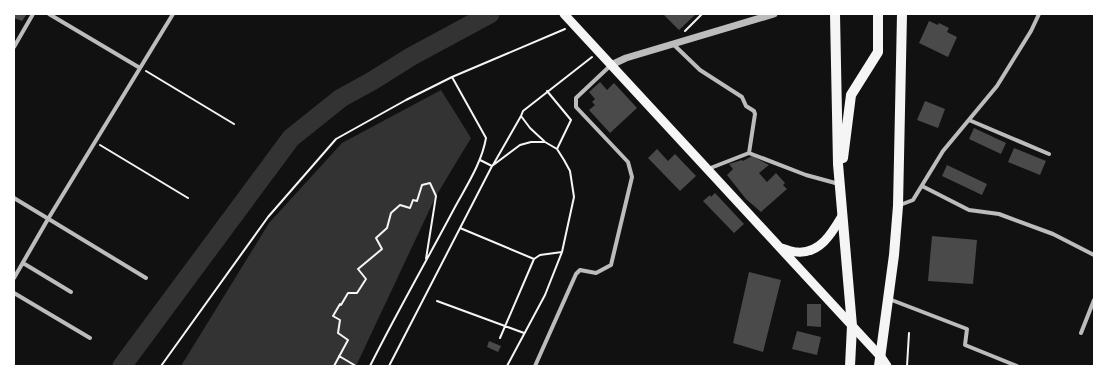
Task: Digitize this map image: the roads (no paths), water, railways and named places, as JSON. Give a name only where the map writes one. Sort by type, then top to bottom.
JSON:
[{"type":"highway","points":[[835,14],[838,164],[852,326],[850,366]]},
{"type":"highway","points":[[840,184],[851,94],[878,52],[878,14]]},
{"type":"highway","points":[[880,361],[889,299],[898,206],[902,14]]},
{"type":"main road","points":[[566,16],[852,326],[880,361],[888,366]]},
{"type":"main road","points":[[780,248],[796,252],[806,252],[816,247],[825,242],[832,234],[842,216]]},
{"type":"street","points":[[14,46],[33,14]]},
{"type":"street","points":[[49,14],[140,68]]},
{"type":"street","points":[[14,278],[48,219],[173,14]]},
{"type":"street","points":[[536,366],[576,274],[580,270],[596,273],[611,264],[632,177],[628,162],[576,107],[576,98],[611,65],[626,58],[774,14]]},
{"type":"street","points":[[898,206],[913,200],[943,151],[997,86],[1031,31],[1039,14]]},
{"type":"street","points":[[673,44],[700,70],[742,97],[746,106],[754,111],[755,114],[749,153]]},
{"type":"street","points":[[969,120],[1049,154]]},
{"type":"street","points":[[707,169],[749,153],[806,175],[840,184]]},
{"type":"street","points":[[922,186],[969,210],[999,214],[1053,234],[1094,255]]},
{"type":"street","points":[[14,198],[146,278]]},
{"type":"street","points":[[23,263],[71,292]]},
{"type":"street","points":[[14,293],[90,338]]},
{"type":"street","points":[[889,299],[967,329],[965,345],[1017,366]]},
{"type":"street","points":[[1080,333],[1094,300]]},
{"type":"waterway","points":[[122,366],[291,138],[341,98],[412,56],[490,14]]}]
